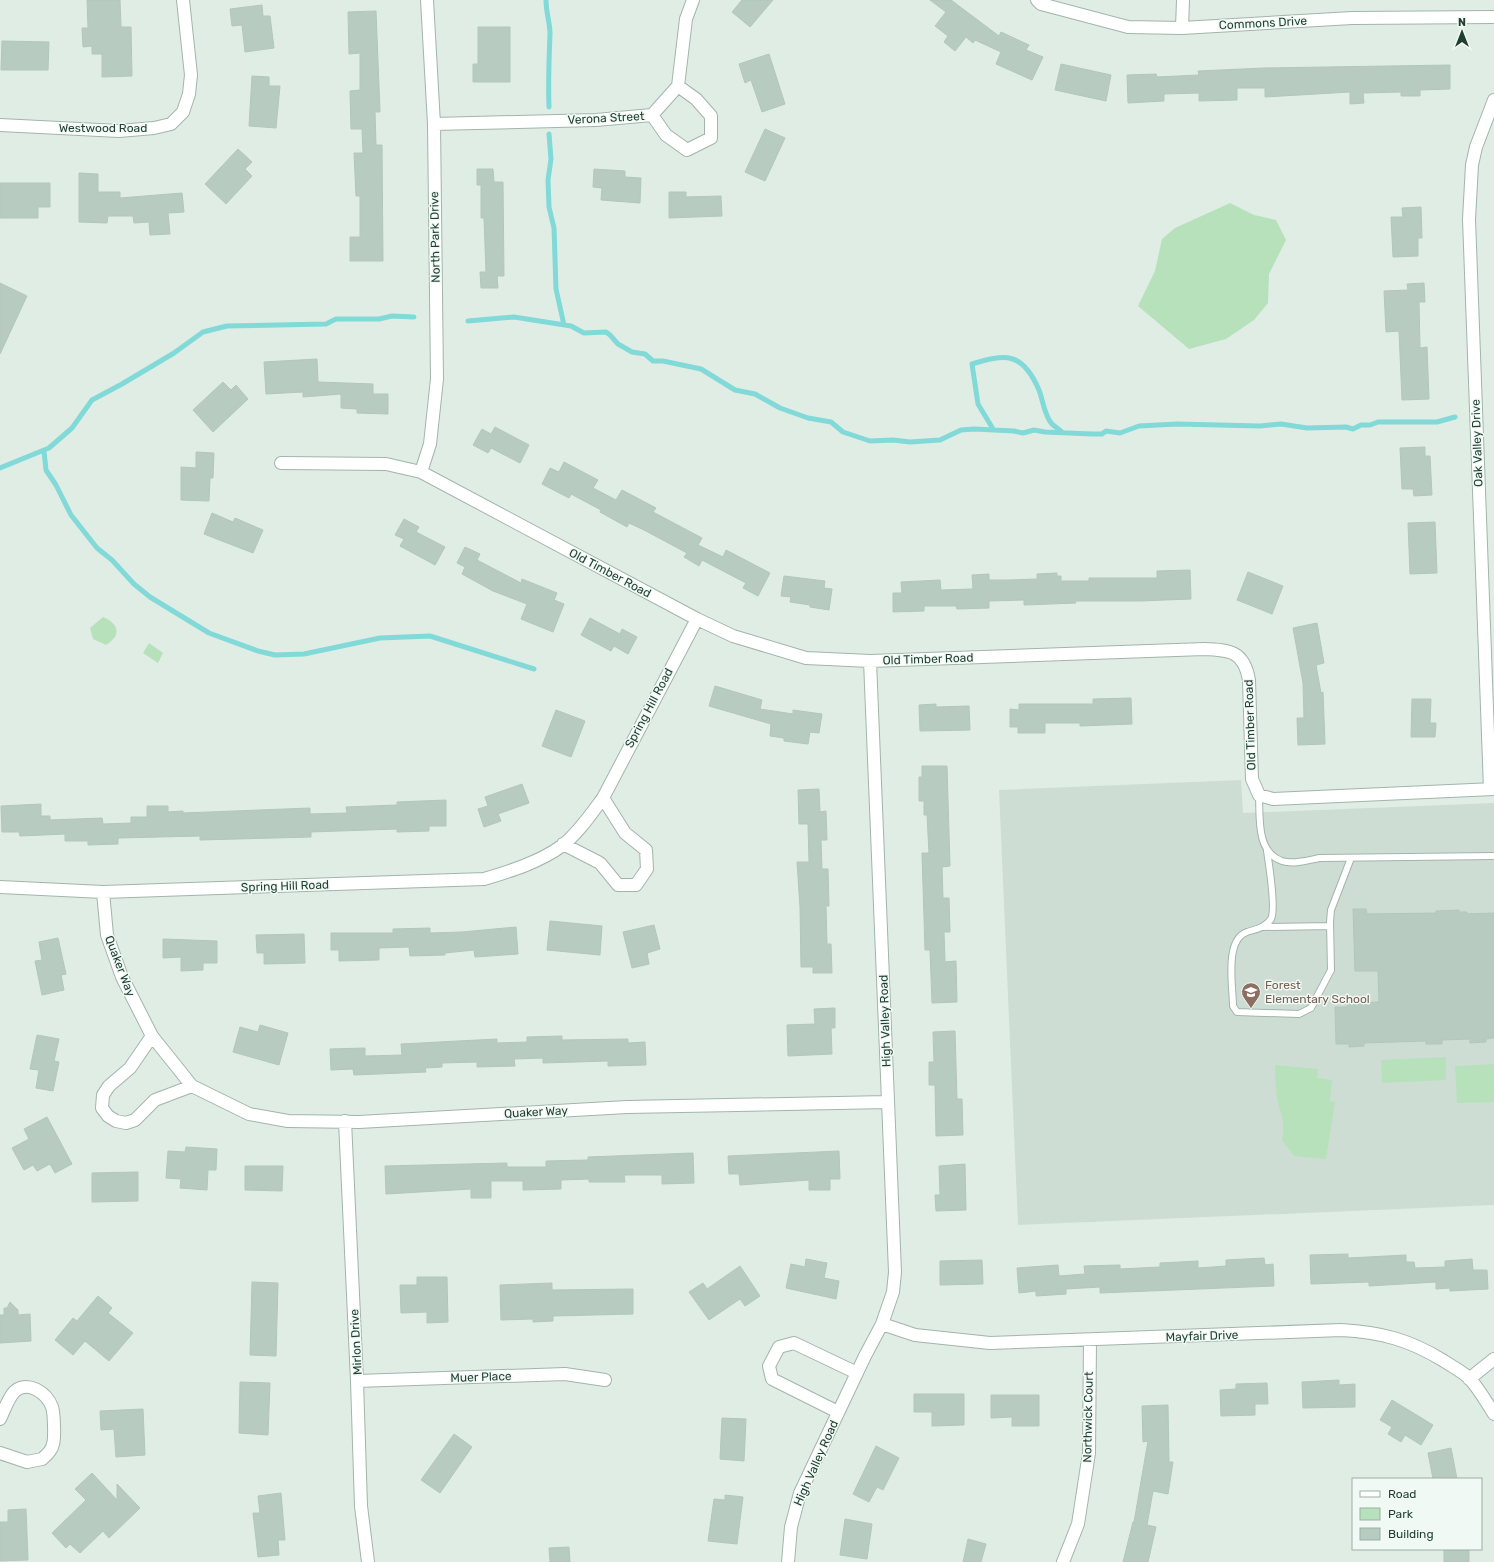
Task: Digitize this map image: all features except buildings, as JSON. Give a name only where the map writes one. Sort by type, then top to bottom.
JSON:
[{"type":"street","name":"Westwood Road","points":[[0,125],[118,131],[154,128],[171,124],[184,112],[191,75],[183,0]]},
{"type":"street","name":"North Park Drive","points":[[421,472],[430,444],[438,379],[434,124],[427,0]]},
{"type":"street","points":[[652,115],[666,135],[687,150],[710,138],[710,116],[696,99],[678,86],[686,19],[693,0]]},
{"type":"street","name":"Commons Drive","points":[[1037,0],[1041,4],[1128,28],[1182,28],[1352,18],[1494,17]]},
{"type":"street","points":[[1182,28],[1183,0]]},
{"type":"street","name":"Verona Street","points":[[434,124],[596,120],[652,115],[678,86]]},
{"type":"street","name":"Oak Valley Drive","points":[[1492,789],[1469,219],[1472,165],[1476,147],[1494,100]]},
{"type":"street","name":"Old Timber Road","points":[[281,463],[386,464],[421,472],[697,619],[733,636],[806,658],[870,661],[1204,649],[1226,650],[1242,659],[1246,665],[1249,680],[1252,780],[1259,795]]},
{"type":"street","name":"Spring Hill Road","points":[[0,887],[103,892],[484,879],[518,869],[563,844],[584,823],[602,798],[697,619]]},
{"type":"street","name":"High Valley Road","points":[[788,1562],[791,1527],[800,1493],[882,1324],[893,1292],[895,1272],[870,661]]},
{"type":"street","points":[[1259,795],[1273,799],[1492,789]]},
{"type":"street","points":[[563,844],[600,863],[618,885],[636,885],[647,869],[646,850],[624,833],[602,798]]},
{"type":"street","name":"Quaker Way","points":[[103,892],[107,935],[122,977],[152,1036],[192,1086],[249,1114],[288,1122],[345,1122],[627,1107],[888,1102]]},
{"type":"street","points":[[152,1036],[130,1068],[109,1086],[103,1096],[102,1108],[108,1116],[116,1121],[126,1123],[135,1120],[155,1100],[192,1086]]},
{"type":"street","name":"Mirlon Drive","points":[[345,1122],[357,1381],[361,1506],[368,1562]]},
{"type":"street","name":"Mayfair Drive","points":[[882,1324],[915,1336],[990,1343],[1341,1330],[1369,1331],[1398,1338],[1423,1348],[1469,1379],[1494,1414]]},
{"type":"street","name":"Northwick Court","points":[[1063,1562],[1078,1524],[1089,1453],[1090,1340]]},
{"type":"street","name":"High Valley Road","points":[[838,1412],[772,1379],[769,1366],[779,1347],[794,1343],[857,1373]]},
{"type":"street","points":[[1469,1379],[1494,1359]]},
{"type":"street","name":"Muer Place","points":[[357,1381],[565,1374],[605,1380]]},
{"type":"street","points":[[0,1419],[14,1392],[20,1388],[31,1387],[40,1391],[53,1408],[54,1444],[42,1459],[27,1462],[0,1453]]},
{"type":"lane","points":[[1259,795],[1261,836],[1267,851],[1272,902],[1271,918],[1263,927]]},
{"type":"lane","points":[[1267,851],[1283,861],[1351,858],[1494,856]]},
{"type":"lane","points":[[1330,926],[1263,927],[1246,932],[1235,942],[1232,954],[1233,1006],[1237,1012],[1299,1014],[1311,1008],[1330,970],[1331,910],[1351,858]]},
{"type":"shaded area","name":"Forest Elementary School","points":[[1241,780],[1243,813],[1494,803],[1494,1205],[1018,1225],[999,790]]},
{"type":"green space","points":[[1230,203],[1254,215],[1276,220],[1286,240],[1269,274],[1268,303],[1254,320],[1226,339],[1189,349],[1138,306],[1155,271],[1162,239],[1175,228]]},
{"type":"green space","points":[[103,617],[115,626],[116,630],[115,637],[106,645],[93,639],[90,628]]},
{"type":"green space","points":[[149,643],[163,653],[158,663],[143,653]]},
{"type":"green space","points":[[1446,1057],[1446,1080],[1382,1083],[1381,1060]]},
{"type":"green space","points":[[1494,1064],[1494,1102],[1457,1103],[1455,1066]]},
{"type":"green space","points":[[1275,1065],[1318,1069],[1317,1078],[1332,1080],[1330,1101],[1335,1102],[1326,1159],[1294,1156],[1282,1140],[1283,1123],[1277,1097]]},
{"type":"waterway","points":[[546,0],[550,34],[549,107]]},
{"type":"waterway","points":[[549,134],[551,159],[548,180],[549,207],[554,228],[556,289],[564,325]]},
{"type":"waterway","points":[[0,468],[49,448],[72,428],[92,400],[174,353],[203,332],[227,326],[326,324],[336,319],[379,319],[392,316],[414,317]]},
{"type":"waterway","points":[[468,321],[514,317],[571,326],[584,333],[606,332],[618,344],[632,352],[645,354],[653,361],[663,361],[701,369],[735,390],[755,394],[780,408],[808,418],[831,422],[843,432],[870,441],[893,440],[910,442],[940,440],[961,430],[974,429],[1014,431],[1023,433],[1034,430],[1045,432],[1092,434],[1102,434],[1106,431],[1120,433],[1139,426],[1177,424],[1260,426],[1281,424],[1307,428],[1346,427],[1353,429],[1361,425],[1370,425],[1378,422],[1437,422],[1455,417]]},
{"type":"waterway","points":[[993,429],[978,404],[972,364],[984,360],[1004,358],[1013,359],[1027,369],[1039,390],[1045,412],[1049,420],[1062,432]]},
{"type":"waterway","points":[[44,451],[46,470],[56,485],[71,515],[97,548],[112,560],[134,584],[150,597],[209,633],[258,651],[275,655],[304,654],[380,638],[430,636],[534,669]]},
{"type":"place","name":"Forest Elementary School","points":[[1251,1009]]}]
